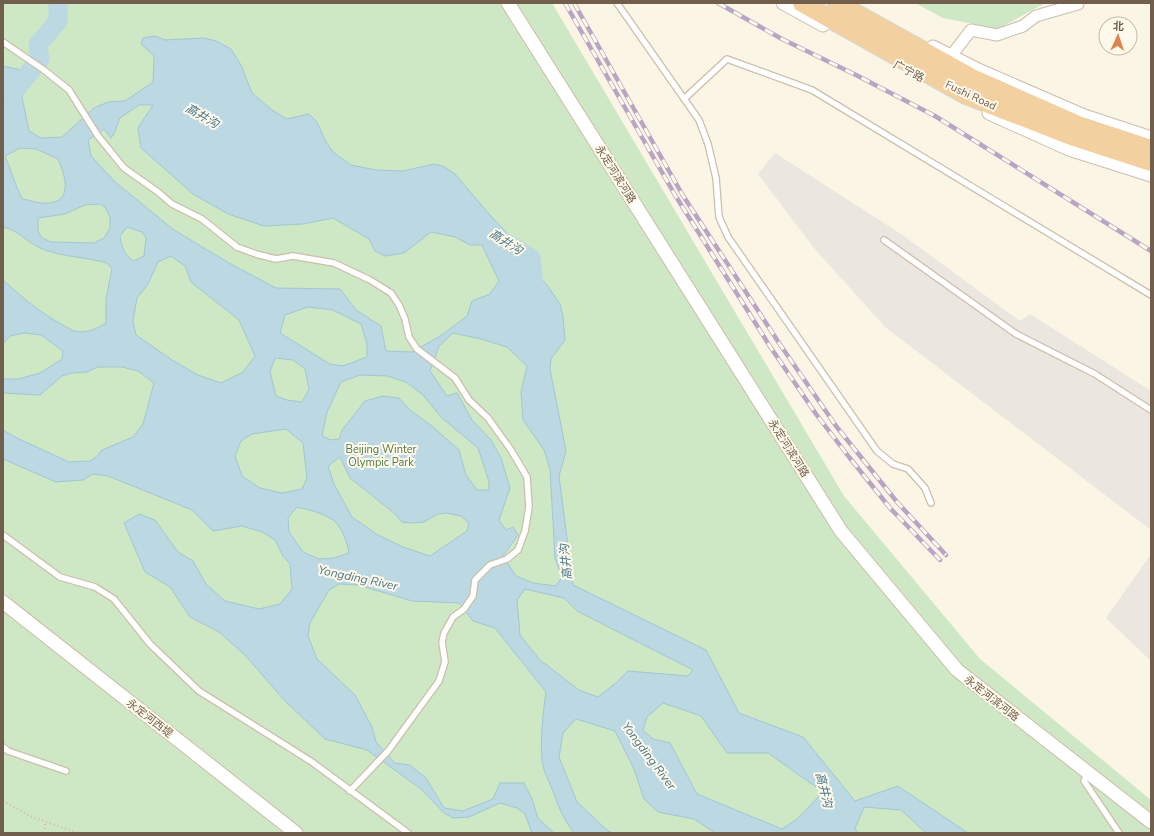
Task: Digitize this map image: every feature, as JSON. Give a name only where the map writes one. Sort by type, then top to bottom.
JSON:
[{"type":"highway","name":"Fushi Road","points":[[802,3],[966,95],[1074,137],[1151,162]]},
{"type":"highway","name":"Fushi Road","points":[[837,3],[974,79],[1078,125],[1151,149]]},
{"type":"street","name":"永定河滨河路","points":[[508,3],[841,531],[957,670],[1151,822]]},
{"type":"street","name":"广宁路","points":[[783,3],[965,102],[1069,149],[1151,175]]},
{"type":"street","points":[[853,3],[899,30],[978,70],[1084,116],[1151,138]]},
{"type":"street","points":[[951,56],[971,30],[997,35],[1022,26],[1036,16],[1078,4]]},
{"type":"street","name":"永定河西堤","points":[[3,602],[296,833]]},
{"type":"lane","points":[[617,3],[699,120],[708,144],[716,178],[719,217],[728,237],[877,451],[893,464],[908,469],[924,488],[931,503]]},
{"type":"lane","points":[[3,42],[44,70],[69,90],[98,136],[124,168],[172,204],[202,219],[237,247],[276,259],[293,256],[334,263],[370,280],[391,293],[406,319],[409,337],[417,348],[455,378],[469,400],[488,418],[512,450],[527,477],[529,507],[525,531],[518,550],[508,559],[490,565],[475,580],[474,596],[464,609],[453,617],[444,633],[442,642],[445,662],[439,681],[388,751],[350,791]]},
{"type":"lane","points":[[684,98],[728,59],[812,90],[1151,295]]},
{"type":"lane","points":[[884,240],[1016,334],[1095,374],[1151,410]]},
{"type":"lane","points":[[3,535],[60,577],[95,587],[114,599],[150,644],[199,691],[312,762],[408,833]]},
{"type":"lane","points":[[3,747],[8,751],[66,771]]},
{"type":"lane","points":[[1088,772],[1084,781],[1119,833]]},
{"type":"path","points":[[3,801],[32,817],[78,833]]},
{"type":"path","points":[[45,833],[46,822]]},
{"type":"shaded area","points":[[775,153],[901,234],[1020,321],[1030,314],[1151,391],[1151,530],[885,327],[814,248],[758,174]]},
{"type":"shaded area","points":[[1151,554],[1151,661],[1106,618]]},
{"type":"green space","name":"Beijing Winter Olympic Park","points":[[3,3],[552,3],[844,496],[980,659],[1151,800],[1151,833],[3,833]]},
{"type":"green space","points":[[915,3],[1045,3],[998,29],[943,18]]},
{"type":"water","name":"Yongding River","points":[[155,36],[165,40],[204,38],[216,41],[231,49],[241,65],[252,93],[272,110],[287,119],[309,114],[317,122],[326,142],[334,153],[351,165],[376,170],[403,171],[434,164],[443,166],[455,174],[507,233],[560,304],[565,340],[551,359],[550,369],[566,451],[559,476],[573,585],[706,650],[739,713],[803,737],[855,801],[898,786],[968,833],[926,833],[901,810],[864,807],[855,829],[859,833],[715,833],[694,819],[658,812],[644,799],[634,769],[615,731],[576,719],[563,733],[559,757],[577,802],[608,831],[613,833],[574,833],[561,812],[543,764],[541,752],[546,692],[495,628],[473,621],[459,603],[412,601],[358,585],[339,584],[329,590],[310,623],[308,636],[317,659],[355,695],[372,727],[376,742],[395,763],[410,765],[426,778],[444,808],[463,811],[493,799],[500,783],[524,783],[532,799],[538,818],[554,833],[532,833],[525,814],[517,808],[500,803],[469,817],[453,818],[444,813],[421,789],[367,750],[325,739],[284,700],[245,655],[219,632],[190,617],[170,587],[145,572],[124,523],[139,514],[155,520],[178,552],[193,561],[206,584],[225,601],[259,609],[280,604],[292,589],[290,564],[283,556],[275,540],[262,532],[242,526],[213,531],[192,510],[108,476],[93,474],[83,480],[56,482],[3,459],[3,430],[69,462],[90,461],[102,450],[133,437],[143,424],[154,383],[138,371],[122,367],[98,367],[87,372],[72,373],[62,376],[40,395],[3,393],[3,379],[18,379],[40,373],[62,359],[63,351],[41,335],[24,333],[10,336],[3,344],[3,280],[39,310],[74,331],[82,332],[95,329],[106,323],[106,299],[112,269],[107,263],[56,253],[40,248],[18,233],[3,227],[3,66],[26,71],[33,78],[22,97],[29,131],[41,138],[62,137],[94,108],[108,102],[125,101],[153,82],[154,56],[141,44],[143,38]],"holes":[[[139,105],[153,105],[138,128],[141,148],[193,194],[228,214],[264,226],[303,224],[333,218],[369,239],[375,251],[385,256],[404,253],[431,232],[455,237],[470,245],[482,245],[499,281],[490,294],[472,301],[467,316],[442,335],[412,352],[386,351],[381,326],[356,310],[340,289],[276,288],[229,263],[174,230],[115,182],[91,156],[88,140],[104,129],[111,138],[120,118]],[[20,148],[36,149],[58,159],[65,180],[64,193],[61,198],[56,201],[44,203],[22,199],[5,156]],[[100,204],[105,207],[110,217],[110,228],[104,238],[94,243],[51,242],[42,238],[38,231],[38,218],[65,214],[85,205]],[[127,227],[142,232],[146,238],[144,256],[134,261],[126,254],[120,236]],[[171,256],[185,266],[191,282],[239,320],[255,356],[243,372],[221,383],[198,375],[172,360],[136,335],[133,321],[137,298],[148,284],[158,262]],[[308,307],[333,310],[361,324],[367,344],[367,357],[343,366],[330,364],[280,333],[285,315]],[[453,333],[481,339],[507,347],[527,366],[521,392],[523,420],[544,450],[550,469],[555,558],[562,577],[556,586],[533,583],[516,576],[503,556],[518,535],[513,527],[506,530],[499,520],[510,488],[501,458],[491,440],[472,420],[457,393],[447,396],[430,371],[439,346]],[[275,358],[293,360],[305,369],[309,389],[302,402],[287,400],[276,396],[270,372]],[[360,375],[387,376],[406,382],[422,394],[442,418],[478,448],[489,482],[489,490],[477,490],[466,475],[459,450],[433,427],[410,410],[399,398],[383,396],[365,401],[342,430],[339,439],[331,440],[322,436],[327,412],[341,382]],[[286,429],[303,443],[307,478],[302,489],[282,493],[260,488],[242,476],[235,456],[241,441],[252,434]],[[340,457],[350,478],[394,513],[402,522],[424,522],[438,514],[447,513],[461,516],[469,523],[467,531],[430,556],[403,547],[378,535],[352,517],[334,484],[328,466]],[[297,507],[320,514],[336,522],[344,535],[349,553],[334,558],[319,559],[303,552],[289,532],[288,518]],[[525,589],[564,598],[577,611],[693,670],[688,676],[628,671],[598,697],[579,690],[540,660],[520,635],[517,600]],[[663,703],[701,716],[727,753],[768,753],[823,792],[797,819],[782,829],[697,794],[670,743],[653,739],[643,730],[647,717]]]},
{"type":"waterway","name":"高井沟","points":[[13,93],[40,59],[38,45],[58,21],[58,3]]},
{"type":"waterway","name":"高井沟","points":[[498,238],[531,258],[535,294]]},
{"type":"railway","points":[[565,3],[675,195],[771,348],[816,414],[849,457],[890,508],[940,560]]},
{"type":"railway","points":[[574,3],[682,194],[779,343],[836,426],[897,502],[946,555]]},
{"type":"railway","points":[[718,3],[782,39],[935,116],[1151,251]]}]
